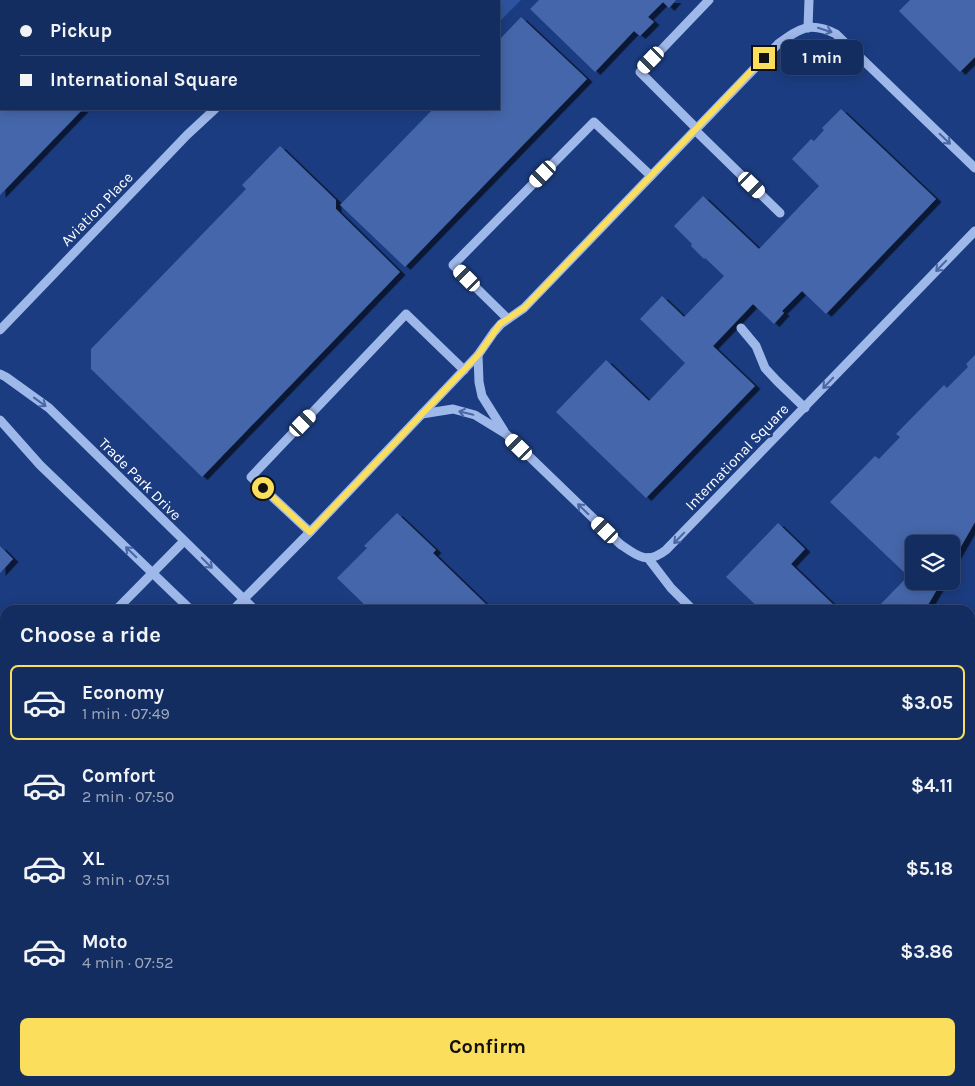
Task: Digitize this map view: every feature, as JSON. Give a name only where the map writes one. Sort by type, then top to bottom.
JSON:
[{"type":"street","points":[[709,0],[640,72],[780,212]]},
{"type":"street","points":[[808,28],[809,0]]},
{"type":"street","points":[[238,605],[310,532],[464,370],[478,355],[500,324],[524,308],[778,44],[796,30],[814,27],[826,29],[836,34],[975,168]]},
{"type":"street","name":"Aviation Place","points":[[0,330],[187,135],[214,110]]},
{"type":"street","points":[[508,319],[454,265],[594,122],[651,176]]},
{"type":"street","name":"International Square","points":[[648,558],[658,557],[666,550],[975,231]]},
{"type":"street","points":[[310,532],[251,477],[406,314],[464,370]]},
{"type":"street","points":[[741,328],[756,346],[765,368],[805,408]]},
{"type":"street","points":[[478,355],[479,382],[482,396],[506,434]]},
{"type":"street","name":"Trade Park Drive","points":[[0,374],[49,408],[250,605]]},
{"type":"street","points":[[422,414],[453,410],[460,411],[475,415],[506,434],[620,544],[633,554],[648,558],[671,588],[688,605]]},
{"type":"street","points":[[0,420],[40,465],[187,605]]},
{"type":"street","points":[[121,605],[184,541]]},
{"type":"shaded area","points":[[500,0],[521,0],[500,21]]},
{"type":"building","points":[[539,0],[676,0],[669,8],[663,2],[648,17],[654,22],[640,36],[634,31],[595,72],[530,9]]},
{"type":"building","points":[[910,0],[975,0],[975,57],[960,72],[899,11]]},
{"type":"building","points":[[521,17],[587,79],[405,267],[340,205],[432,110],[500,110],[500,39]]},
{"type":"building","points":[[841,109],[936,199],[826,314],[802,291],[782,311],[784,313],[774,324],[753,304],[713,346],[755,386],[646,498],[556,412],[606,360],[649,401],[685,363],[640,319],[662,296],[684,317],[724,276],[691,246],[692,244],[674,226],[703,196],[759,249],[819,186],[792,159],[811,139],[814,141],[824,130],[822,128]]},
{"type":"building","points":[[0,110],[82,110],[0,195]]},
{"type":"building","points":[[280,146],[336,200],[336,209],[400,272],[202,477],[91,369],[91,349],[246,189],[242,185]]},
{"type":"building","points":[[975,355],[975,522],[960,548],[960,535],[905,535],[905,573],[830,502],[875,456],[879,459],[900,437],[896,434],[944,385],[947,388],[968,367],[966,364]]},
{"type":"building","points":[[397,513],[436,550],[433,553],[487,605],[365,605],[337,578],[367,548],[364,546]]},
{"type":"building","points":[[778,523],[805,549],[791,564],[834,605],[756,605],[726,577]]},
{"type":"building","points":[[0,546],[13,559],[0,573]]},
{"type":"building","points":[[905,579],[905,590],[937,590],[928,605],[880,605]]},
{"type":"route","points":[[263,488],[310,532],[478,355],[500,324],[524,308],[764,58]]}]
